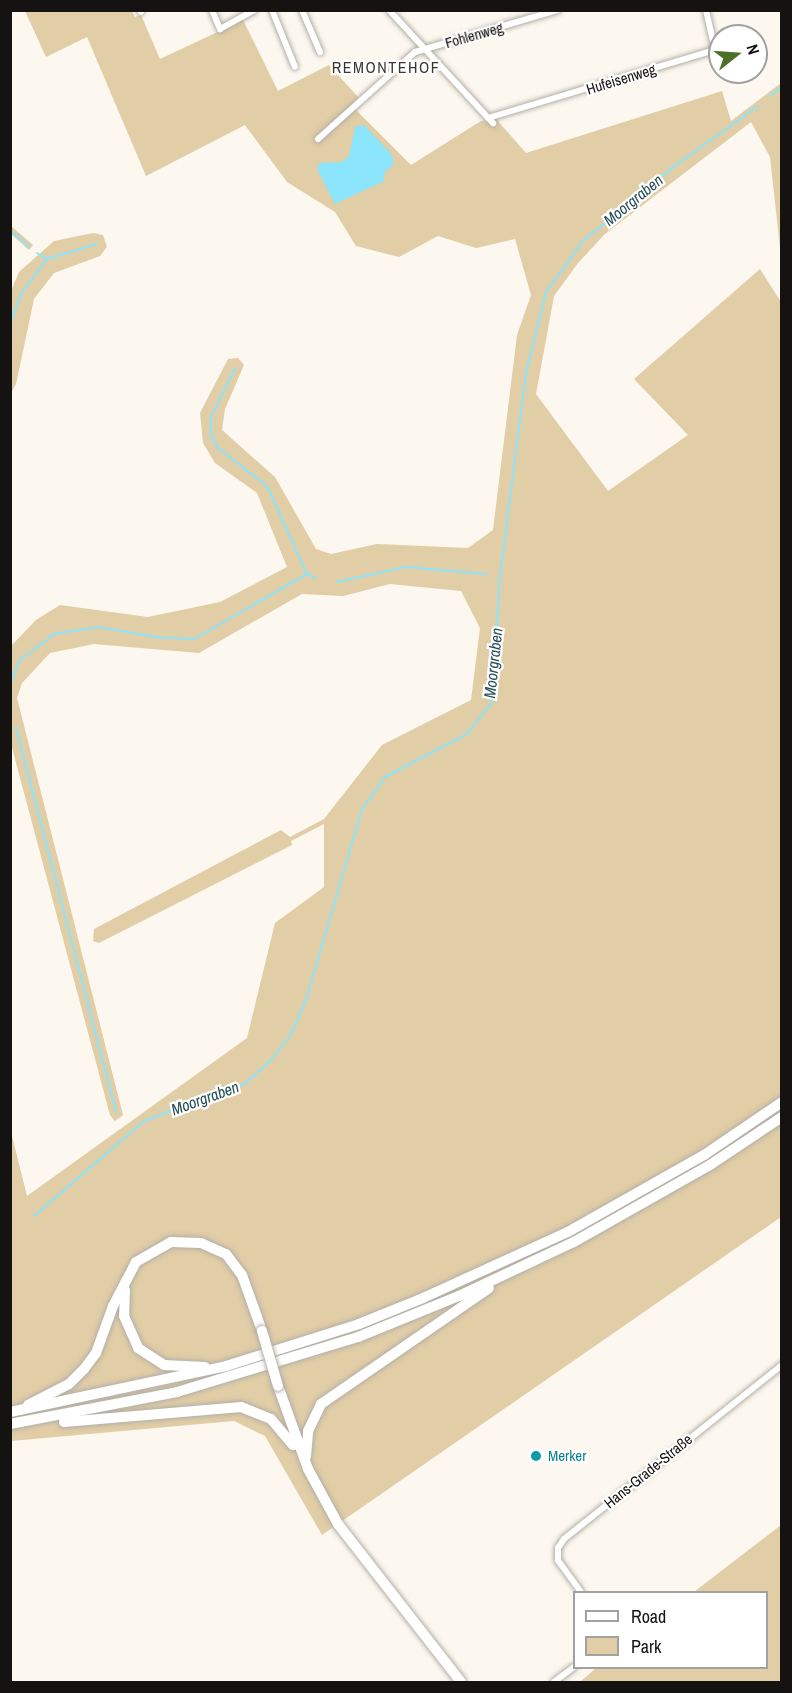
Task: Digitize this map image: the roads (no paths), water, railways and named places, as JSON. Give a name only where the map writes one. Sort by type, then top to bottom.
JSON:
[{"type":"highway","points":[[12,1412],[226,1366],[359,1324],[492,1268],[663,1179],[782,1102]]},
{"type":"highway","points":[[10,1425],[177,1392],[358,1337],[514,1271],[710,1165],[782,1117]]},
{"type":"highway","points":[[12,1412],[49,1396],[84,1369],[103,1338],[127,1275],[147,1252],[171,1242],[213,1246],[226,1254],[242,1275],[278,1386],[308,1468]]},
{"type":"highway","points":[[308,1468],[308,1431],[321,1404],[514,1271]]},
{"type":"highway","points":[[127,1275],[123,1316],[138,1348],[164,1365],[226,1366]]},
{"type":"highway","points":[[32,1421],[64,1422],[241,1407],[257,1411],[279,1425],[308,1468],[360,1556],[462,1683]]},
{"type":"street","points":[[212,10],[220,29],[254,10]]},
{"type":"street","points":[[272,10],[295,67]]},
{"type":"street","points":[[302,10],[320,52]]},
{"type":"street","points":[[389,10],[493,123]]},
{"type":"street","name":"Fohlenweg","points":[[424,49],[558,10]]},
{"type":"street","name":"Hufeisenweg","points":[[488,118],[715,50],[706,10]]},
{"type":"street","points":[[318,139],[415,52],[424,49]]},
{"type":"street","name":"Hans-Grade-Straße","points":[[580,1591],[558,1560],[558,1548],[564,1539],[782,1365]]},
{"type":"street","points":[[554,1683],[573,1668]]},
{"type":"water","points":[[364,125],[392,155],[393,166],[385,171],[384,181],[335,204],[317,169],[320,163],[342,162],[349,156],[355,127]]},
{"type":"waterway","name":"Moorgraben","points":[[770,96],[782,87]]},
{"type":"waterway","name":"Moorgraben","points":[[34,1216],[144,1121],[246,1083],[271,1060],[291,1034],[305,1003],[362,809],[385,777],[467,734],[492,702],[500,576],[526,373],[546,292],[583,241],[676,165],[758,106]]},
{"type":"waterway","points":[[10,230],[29,247]]},
{"type":"waterway","points":[[10,324],[21,294],[47,259],[97,244]]},
{"type":"waterway","points":[[37,253],[47,259]]},
{"type":"waterway","points":[[235,368],[211,417],[211,435],[218,448],[267,486],[307,574]]},
{"type":"waterway","points":[[337,582],[406,567],[487,574]]},
{"type":"waterway","points":[[10,685],[19,661],[54,634],[98,627],[155,637],[194,639],[307,574],[315,578]]},
{"type":"waterway","points":[[16,728],[116,1112]]},
{"type":"place","name":"Merker","points":[[536,1456]]},
{"type":"district","name":"REMONTEHOF","points":[[386,67]]}]
